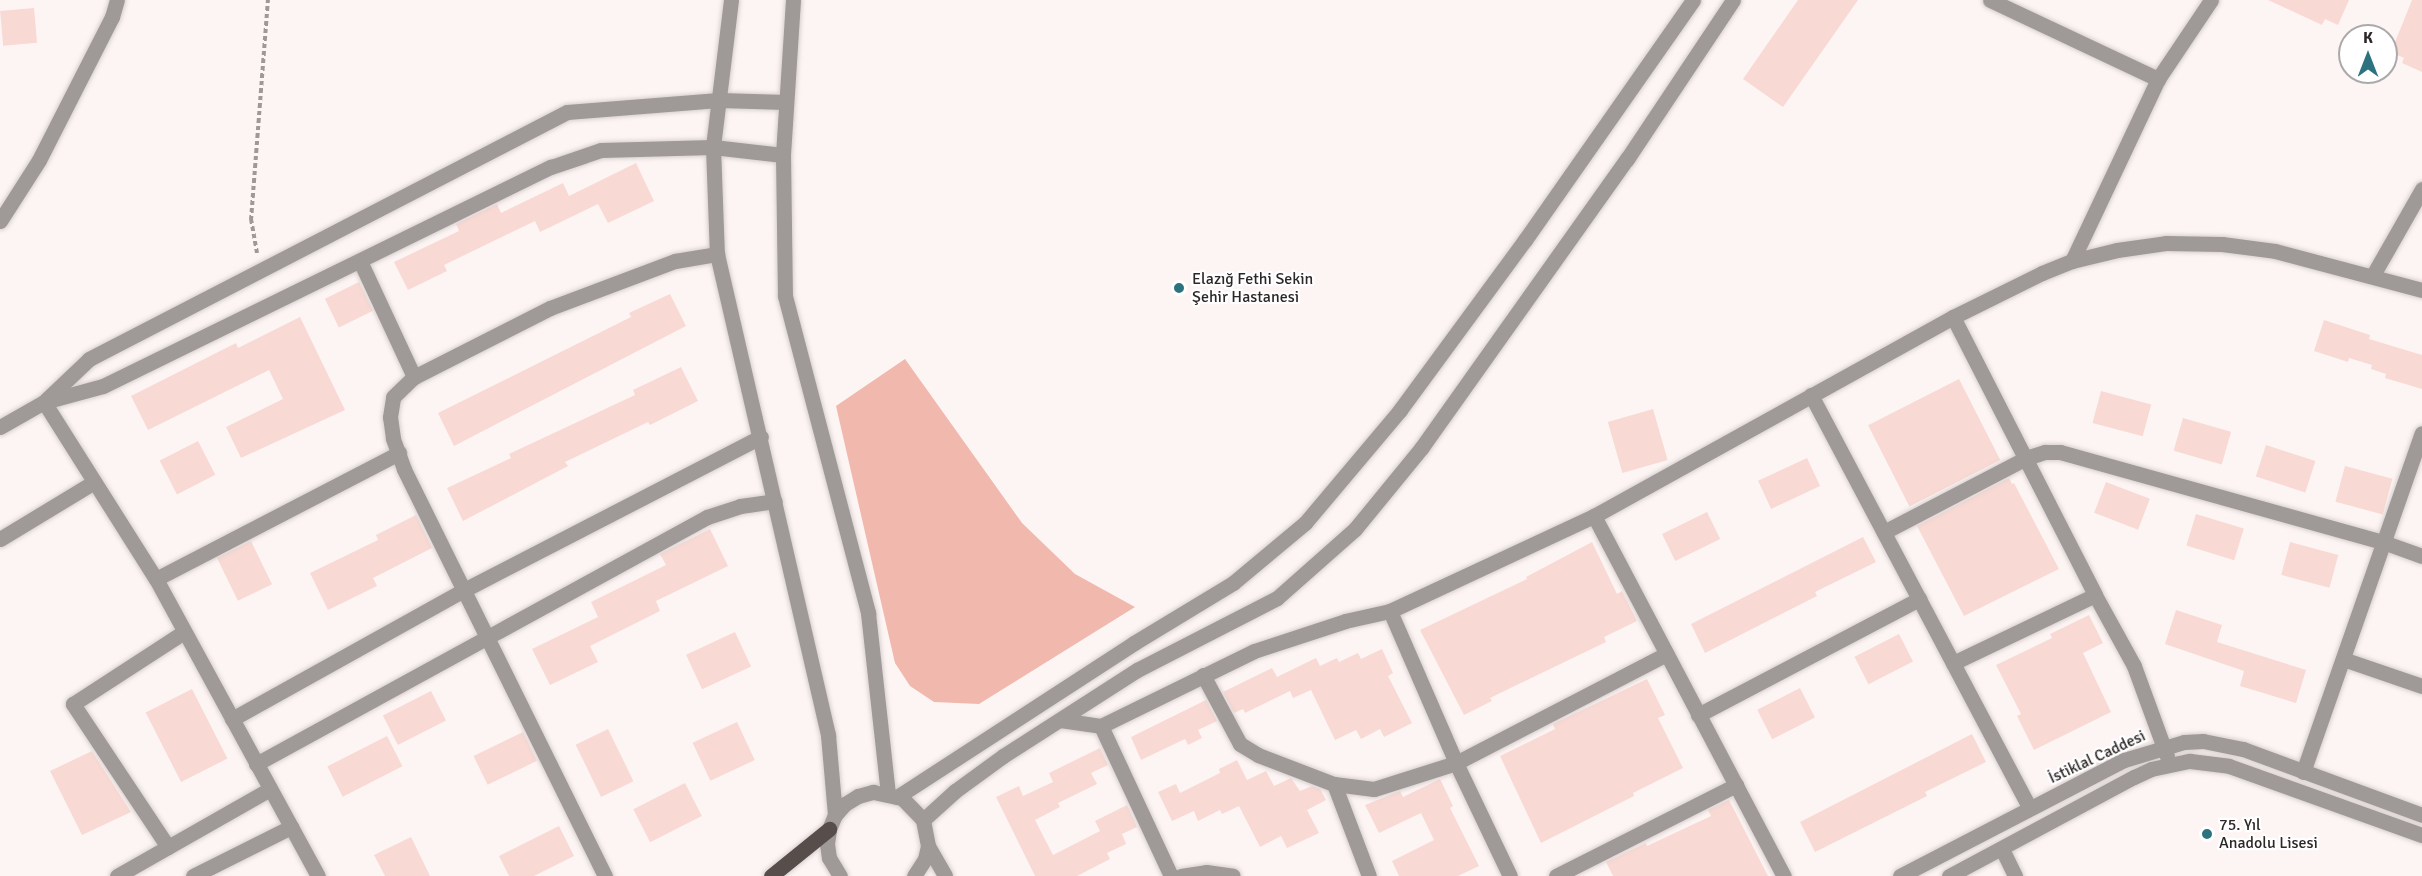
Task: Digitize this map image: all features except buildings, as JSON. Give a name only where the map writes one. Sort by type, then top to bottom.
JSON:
[{"type":"main road","points":[[771,876],[832,822]]},
{"type":"street","points":[[0,221],[39,160],[112,17],[117,0]]},
{"type":"street","points":[[731,0],[713,147],[717,254],[828,735],[832,822],[827,844],[830,858],[840,876]]},
{"type":"street","points":[[793,0],[783,155],[785,296],[868,613],[892,795]]},
{"type":"street","points":[[923,820],[1004,756],[1137,670],[1277,598],[1355,529],[1422,447],[1627,159],[1733,0]]},
{"type":"street","points":[[1990,0],[2158,79]]},
{"type":"street","points":[[2072,261],[2158,79],[2211,0]]},
{"type":"street","points":[[892,795],[1233,583],[1305,523],[1400,410],[1525,240],[1691,1]]},
{"type":"street","points":[[0,427],[44,402],[89,359],[567,112],[719,100],[786,102]]},
{"type":"street","points":[[44,402],[103,386],[551,167],[601,150],[713,147],[783,155]]},
{"type":"street","points":[[2373,275],[2422,189]]},
{"type":"street","points":[[1060,720],[1101,726],[1203,675],[1298,635],[1390,611],[1593,516],[1953,317],[2032,277],[2072,261],[2117,250],[2166,243],[2222,244],[2275,251],[2373,275],[2422,290]]},
{"type":"street","points":[[605,876],[399,453],[390,417],[393,397],[414,377],[550,308],[675,261],[717,254]]},
{"type":"street","points":[[360,261],[414,377]]},
{"type":"street","points":[[1953,317],[2095,595],[2134,666],[2170,764]]},
{"type":"street","points":[[1811,395],[2030,808]]},
{"type":"street","points":[[44,402],[156,579],[318,876]]},
{"type":"street","points":[[2304,772],[2422,433]]},
{"type":"street","points":[[232,719],[464,590],[761,437]]},
{"type":"street","points":[[1884,532],[2026,458],[2044,452],[2076,455],[2383,542],[2422,556]]},
{"type":"street","points":[[156,579],[399,453]]},
{"type":"street","points":[[0,539],[94,482]]},
{"type":"street","points":[[256,764],[707,517],[740,506],[775,501]]},
{"type":"street","points":[[1593,516],[1784,876]]},
{"type":"street","points":[[1953,663],[2095,595]]},
{"type":"street","points":[[1698,715],[1919,599]]},
{"type":"street","points":[[1390,611],[1456,763],[1510,876]]},
{"type":"street","points":[[168,847],[73,704],[184,632]]},
{"type":"street","points":[[1203,675],[1240,744],[1258,754],[1334,784],[1374,789],[1456,763],[1666,654]]},
{"type":"street","points":[[2343,659],[2422,686]]},
{"type":"street","points":[[1101,726],[1171,876]]},
{"type":"street","name":"İstiklal Caddesi","points":[[1900,876],[2124,760],[2164,746],[2203,741],[2226,745],[2422,815]]},
{"type":"street","name":"İstiklal Caddesi","points":[[1949,876],[2134,777],[2170,764],[2190,761],[2229,766],[2422,835]]},
{"type":"street","points":[[1334,784],[1369,876]]},
{"type":"street","points":[[1556,876],[1736,785]]},
{"type":"street","points":[[117,876],[270,789]]},
{"type":"street","points":[[832,822],[845,804],[858,796],[873,792],[892,795],[914,808],[923,820],[928,846],[945,876]]},
{"type":"street","points":[[193,876],[291,827]]},
{"type":"street","points":[[914,876],[925,859],[928,846]]},
{"type":"street","points":[[2002,849],[2015,876]]},
{"type":"street","points":[[1181,876],[1206,872],[1233,876]]},
{"type":"path","points":[[263,269],[254,243],[251,220],[268,0]]},
{"type":"shaded area","points":[[905,359],[1022,523],[1075,574],[1135,607],[979,704],[934,702],[910,686],[895,663],[836,406]]},
{"type":"place","name":"Elazığ Fethi Sekin Şehir Hastanesi","points":[[1179,288]]},
{"type":"place","name":"75. Yıl Anadolu Lisesi","points":[[2207,834]]}]
